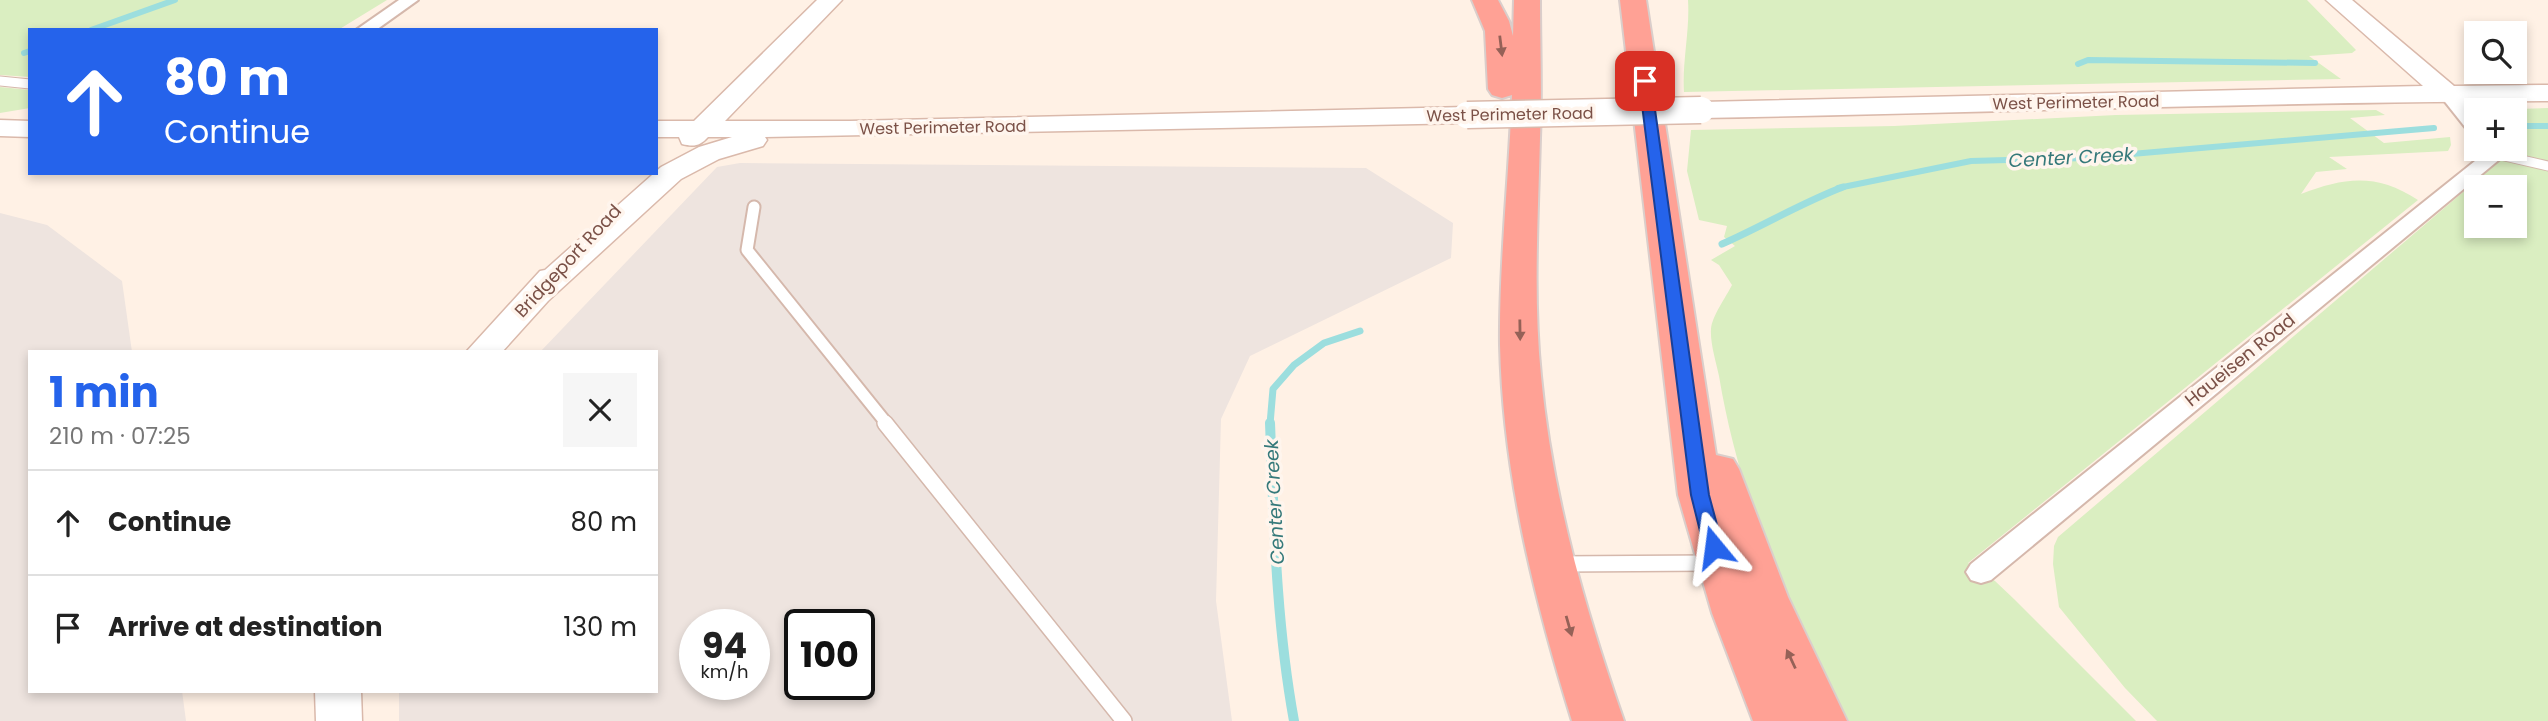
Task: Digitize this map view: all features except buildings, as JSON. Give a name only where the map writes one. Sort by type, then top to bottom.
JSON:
[{"type":"highway","points":[[1485,0],[1494,16],[1502,52],[1502,134],[1518,261]]},
{"type":"highway","points":[[1527,0],[1525,133],[1518,261],[1520,374],[1529,451],[1552,564],[1598,721]]},
{"type":"highway","points":[[1646,3],[1645,81],[1700,495],[1735,613],[1779,721]]},
{"type":"highway","points":[[1676,318],[1737,531],[1778,631],[1821,721]]},
{"type":"street","points":[[367,28],[410,0]]},
{"type":"street","points":[[658,114],[686,107],[722,90],[796,35],[830,0]]},
{"type":"street","points":[[2345,6],[2447,93],[2464,114]]},
{"type":"street","points":[[2330,94],[2372,86],[2392,73],[2390,60],[2345,6]]},
{"type":"street","name":"Bridgeport Road","points":[[658,169],[796,35]]},
{"type":"street","name":"West Perimeter Road","points":[[658,129],[850,129],[2114,102],[2330,94],[2548,93]]},
{"type":"street","points":[[537,294],[671,173],[693,160],[731,146],[765,138],[850,129]]},
{"type":"street","name":"Haueisen Road","points":[[1981,572],[2483,161]]},
{"type":"street","name":"Bridgeport Road","points":[[485,350],[570,255],[652,175]]},
{"type":"street","points":[[338,693],[339,721]]},
{"type":"lane","points":[[0,81],[28,83]]},
{"type":"lane","points":[[2527,161],[2548,166]]},
{"type":"lane","points":[[754,207],[747,250],[1124,721]]},
{"type":"lane","points":[[1552,564],[1719,563]]},
{"type":"shaded area","points":[[740,163],[1366,168],[1453,223],[1451,258],[1250,356],[1221,419],[1216,601],[1232,721],[399,721],[399,693],[658,693],[658,350],[542,350],[717,167]]},
{"type":"shaded area","points":[[0,213],[47,225],[122,281],[132,350],[28,350],[28,693],[182,693],[186,721],[0,721]]},
{"type":"green space","points":[[0,0],[387,0],[341,28],[28,28],[28,77],[0,75]]},
{"type":"green space","points":[[1688,0],[2307,0],[2356,50],[2352,53],[2309,56],[2341,79],[1684,92]]},
{"type":"green space","points":[[0,87],[28,90],[28,108],[0,113]]},
{"type":"green space","points":[[2548,108],[2548,721],[2157,721],[2125,688],[2059,607],[2053,564],[2054,546],[2058,537],[2464,191],[2464,238],[2527,238],[2527,175],[2483,175],[2500,161],[2527,161],[2527,109]]},
{"type":"green space","points":[[2376,110],[2385,115],[2350,118],[2384,143],[2450,137],[2451,145],[2448,151],[2329,157],[2347,169],[2316,172],[2301,194],[2332,184],[2361,181],[2389,185],[2418,200],[1968,563],[1995,581],[2136,721],[1849,721],[1787,597],[1769,554],[1739,466],[1711,334],[1714,318],[1732,285],[1719,265],[1711,260],[1735,246],[1724,237],[1727,226],[1699,220],[1687,171],[1691,130],[1894,126],[2116,115]]},
{"type":"waterway","points":[[97,28],[175,0]]},
{"type":"waterway","points":[[24,53],[28,52]]},
{"type":"waterway","points":[[2078,64],[2088,60],[2315,63]]},
{"type":"waterway","name":"Center Creek","points":[[2527,126],[2548,126]]},
{"type":"waterway","name":"Center Creek","points":[[1838,188],[1971,161],[2085,158],[2434,128]]},
{"type":"waterway","name":"Center Creek","points":[[1722,244],[1843,187]]},
{"type":"waterway","name":"Center Creek","points":[[1270,424],[1273,389],[1294,365],[1324,343],[1360,331]]},
{"type":"waterway","name":"Center Creek","points":[[1270,424],[1280,610],[1294,721]]},
{"type":"route","points":[[1645,81],[1700,495],[1714,547]]}]
